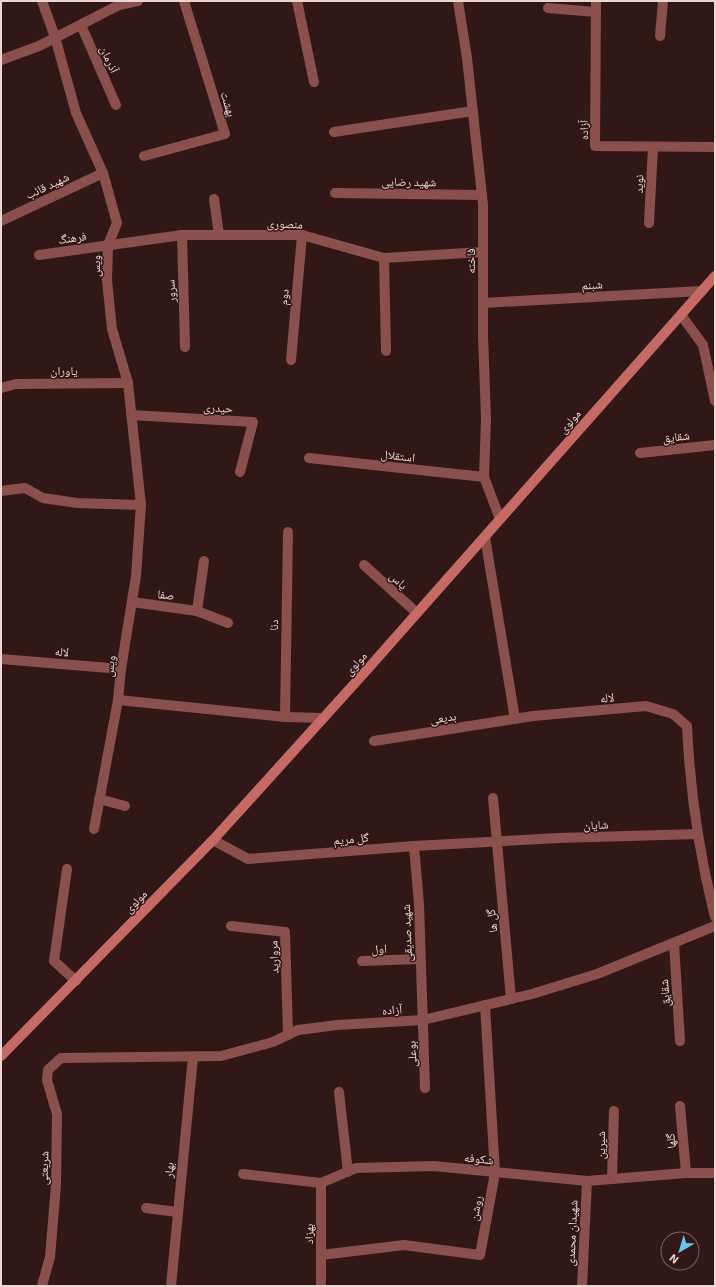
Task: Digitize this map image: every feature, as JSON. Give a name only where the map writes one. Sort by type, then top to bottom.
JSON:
[{"type":"main road","name":"مولوی","points":[[1,1056],[213,840],[485,537],[715,276]]},
{"type":"street","name":"ویس","points":[[42,1],[55,37],[76,112],[103,173],[117,223],[108,245],[107,280],[112,328],[128,383],[140,505],[136,576],[121,669],[118,700],[94,829]]},
{"type":"street","points":[[1,60],[39,46],[119,5],[138,1]]},
{"type":"street","name":"بهشت","points":[[144,156],[225,134],[184,1]]},
{"type":"street","points":[[297,1],[314,82]]},
{"type":"street","name":"فاخته","points":[[458,1],[473,111],[482,194],[486,419],[484,477],[500,519]]},
{"type":"street","name":"آزاده","points":[[596,1],[596,146],[712,147]]},
{"type":"street","points":[[660,36],[663,1]]},
{"type":"street","points":[[548,8],[596,12]]},
{"type":"street","name":"آذرمان","points":[[81,24],[116,105]]},
{"type":"street","points":[[334,132],[473,111]]},
{"type":"street","name":"نوید","points":[[649,222],[653,146]]},
{"type":"street","name":"شهید قائب","points":[[1,221],[103,173]]},
{"type":"street","name":"شهید رضایی","points":[[335,193],[482,194]]},
{"type":"street","points":[[214,199],[219,235]]},
{"type":"street","name":"منصوری","points":[[108,245],[182,235],[302,235],[384,258],[483,252]]},
{"type":"street","name":"سرور","points":[[182,235],[185,347]]},
{"type":"street","name":"دوم","points":[[291,360],[302,235]]},
{"type":"street","name":"فرهنگ","points":[[39,255],[108,245]]},
{"type":"street","points":[[384,258],[386,351]]},
{"type":"street","name":"شبنم","points":[[483,303],[702,291]]},
{"type":"street","points":[[681,315],[703,345],[715,399]]},
{"type":"street","name":"یاوران","points":[[1,388],[16,384],[128,383]]},
{"type":"street","name":"حیدری","points":[[131,415],[253,422],[240,472]]},
{"type":"street","name":"شقایق","points":[[640,453],[715,445]]},
{"type":"street","name":"استقلال","points":[[309,458],[484,477]]},
{"type":"street","points":[[1,491],[25,488],[43,498],[77,503],[140,505]]},
{"type":"street","name":"دنا","points":[[285,718],[288,532]]},
{"type":"street","points":[[485,537],[515,719]]},
{"type":"street","points":[[197,611],[204,561]]},
{"type":"street","name":"یاس","points":[[364,565],[417,613]]},
{"type":"street","name":"صفا","points":[[132,602],[197,611],[228,623]]},
{"type":"street","name":"لاله","points":[[1,659],[121,669]]},
{"type":"street","points":[[118,700],[285,718],[323,718]]},
{"type":"street","name":"لاله","points":[[515,719],[646,706],[673,714],[687,726],[698,834],[704,872],[715,917]]},
{"type":"street","name":"بدیعی","points":[[374,741],[515,719]]},
{"type":"street","name":"گل ها","points":[[493,798],[511,999]]},
{"type":"street","points":[[99,799],[125,806]]},
{"type":"street","name":"شایان","points":[[496,841],[698,834]]},
{"type":"street","name":"گل مریم","points":[[213,840],[248,859],[496,841]]},
{"type":"street","name":"شهید صدیقی","points":[[414,846],[423,1020]]},
{"type":"street","points":[[67,869],[54,961],[76,980]]},
{"type":"street","name":"مروارید","points":[[231,926],[285,932],[288,1036]]},
{"type":"street","name":"آزاده","points":[[61,1058],[221,1056],[273,1042],[298,1030],[336,1025],[423,1020],[511,999],[597,974],[715,926]]},
{"type":"street","name":"شقایق","points":[[674,943],[680,1041]]},
{"type":"street","name":"اول","points":[[362,962],[420,959]]},
{"type":"street","name":"روشن","points":[[321,1254],[404,1245],[480,1255],[494,1172],[485,1005]]},
{"type":"street","name":"بوعلی","points":[[423,1020],[425,1088]]},
{"type":"street","name":"بهار","points":[[171,1286],[193,1057]]},
{"type":"street","name":"شریعتی","points":[[42,1286],[50,1257],[56,1185],[57,1114],[47,1080],[48,1070],[61,1058]]},
{"type":"street","points":[[339,1092],[348,1172]]},
{"type":"street","name":"گلها","points":[[680,1106],[686,1173]]},
{"type":"street","name":"شیرین","points":[[612,1179],[614,1111]]},
{"type":"street","name":"شکوفه","points":[[243,1174],[321,1183],[356,1168],[434,1166],[587,1181],[715,1172]]},
{"type":"street","name":"شهیدان محمدی","points":[[582,1286],[587,1181]]},
{"type":"street","name":"بهزاد","points":[[321,1183],[321,1286]]},
{"type":"street","points":[[146,1208],[178,1212]]}]
